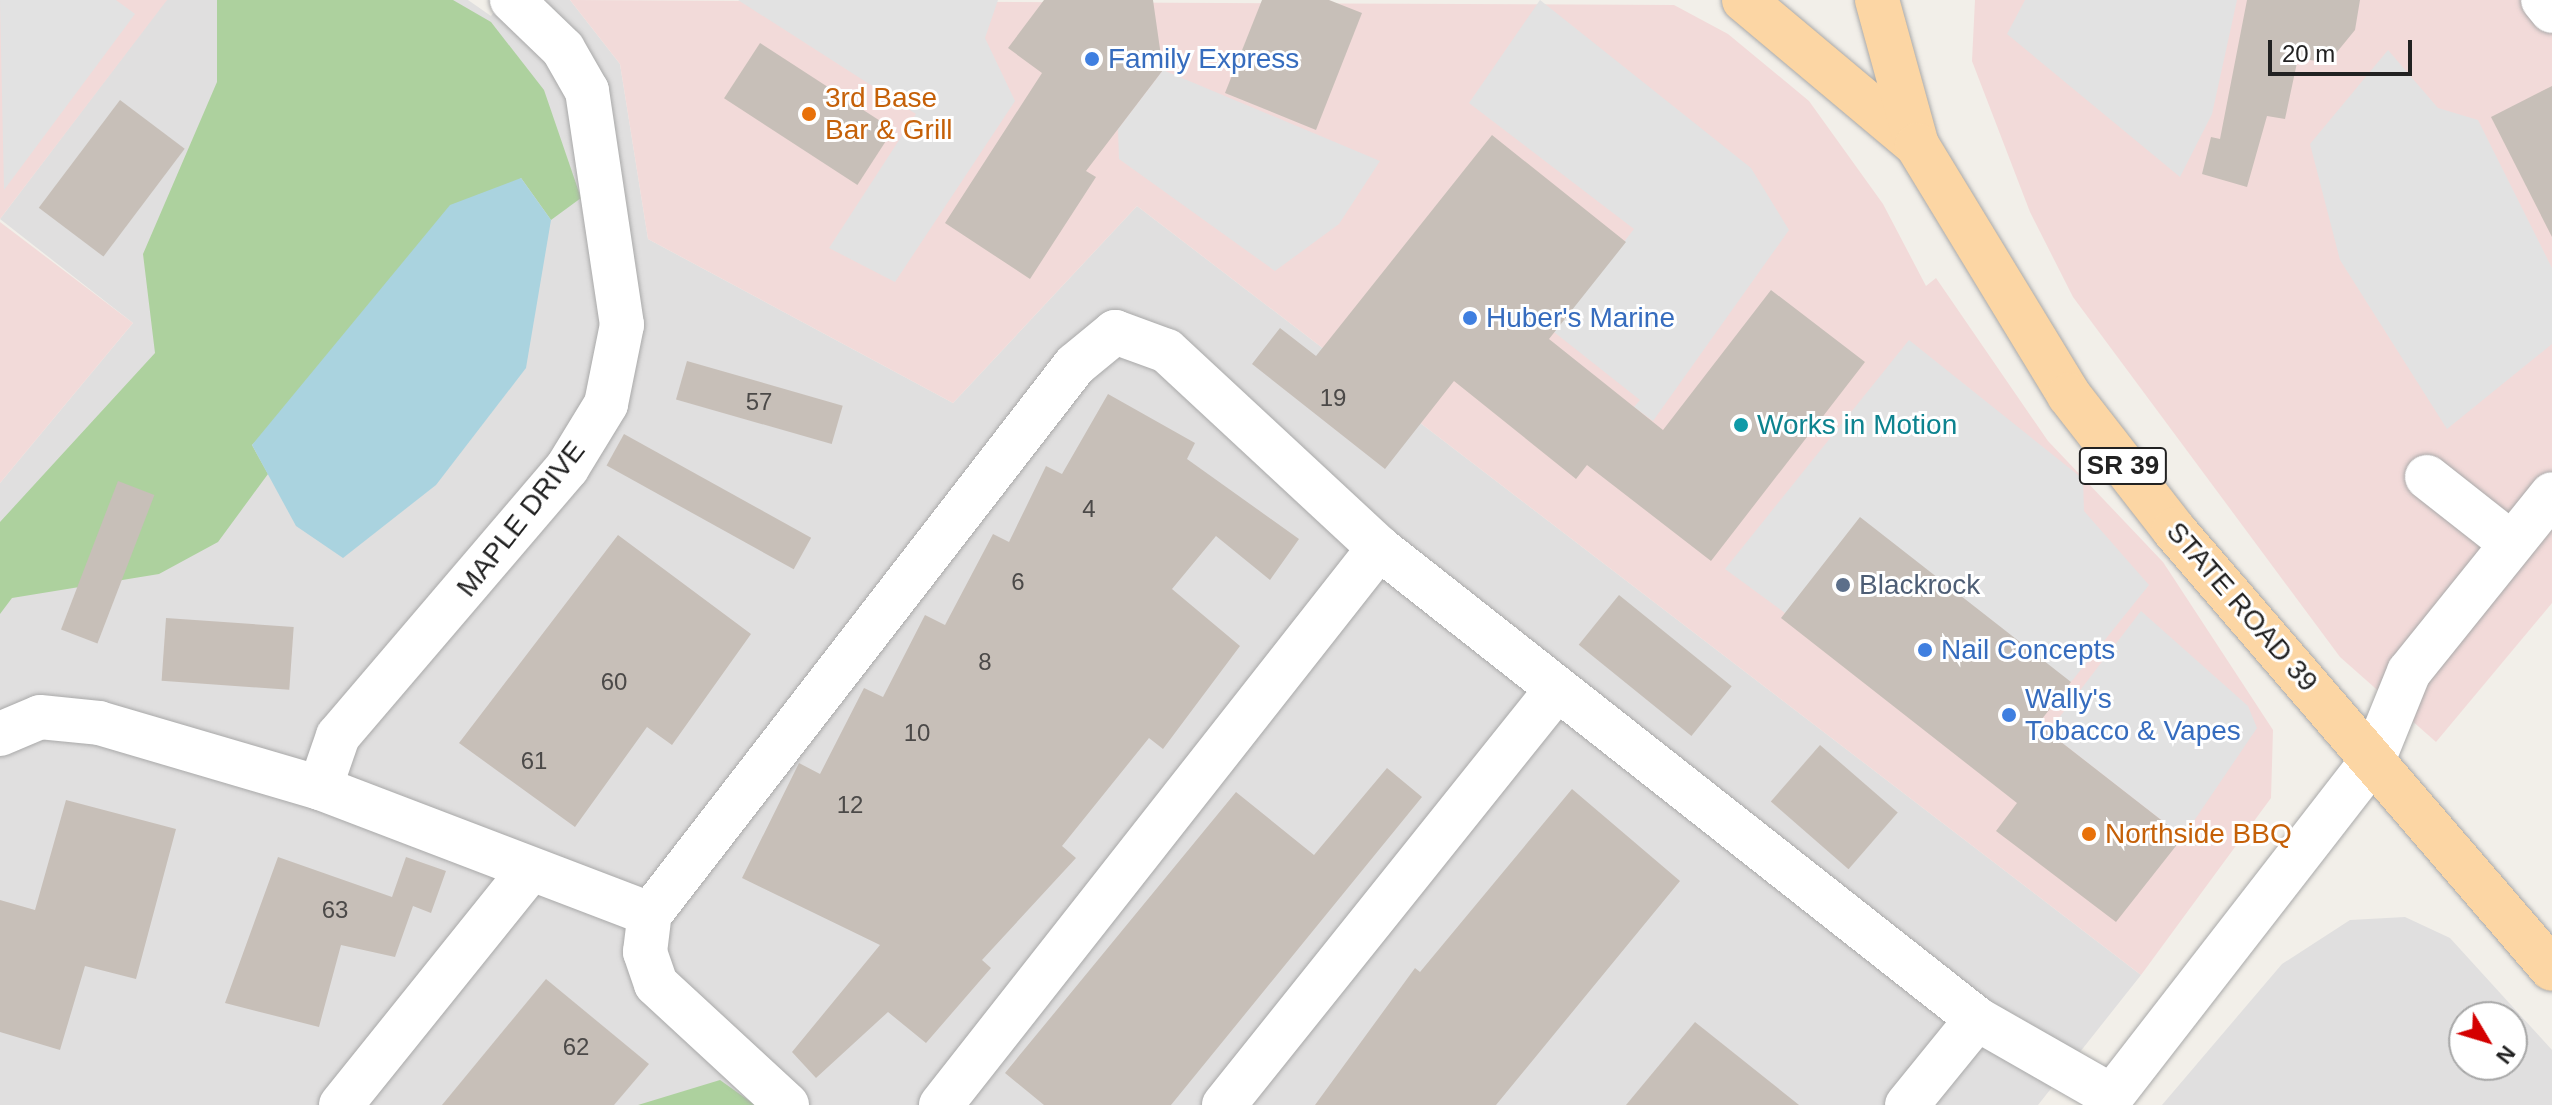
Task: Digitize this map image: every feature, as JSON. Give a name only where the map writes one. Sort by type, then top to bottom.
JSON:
[{"type":"main road","points":[[1744,0],[1917,145]]},
{"type":"main road","name":"STATE ROAD 39","points":[[1877,0],[1917,145],[2069,395],[2174,530],[2374,758],[2552,969]]},
{"type":"street","name":"MAPLE DRIVE","points":[[320,788],[338,736],[567,468],[606,404],[622,325],[587,91],[563,49],[512,0]]},
{"type":"street","points":[[2543,0],[2552,11]]},
{"type":"street","points":[[787,1105],[656,984],[645,952],[650,914],[1075,365],[1115,332],[1167,351],[1379,548],[1977,1019],[2108,1101],[2374,758],[2409,672],[2552,494]]},
{"type":"street","points":[[2427,477],[2511,543]]},
{"type":"street","points":[[941,1105],[1379,548]]},
{"type":"street","points":[[1224,1105],[1557,689]]},
{"type":"street","points":[[0,734],[40,717],[99,723],[320,788],[650,914]]},
{"type":"street","points":[[341,1105],[530,870]]},
{"type":"street","points":[[1907,1105],[1977,1019]]},
{"type":"shaded area","points":[[0,0],[167,0],[0,219]]},
{"type":"shaded area","points":[[0,0],[116,0],[135,14],[4,190]]},
{"type":"shaded area","points":[[166,0],[468,0],[491,16],[503,0],[570,0],[620,64],[648,239],[953,403],[1137,206],[2141,975],[2038,1105],[0,1105],[0,483],[133,323],[0,219]]},
{"type":"shaded area","points":[[570,0],[1674,5],[1728,34],[1809,101],[1883,204],[1926,286],[1936,278],[2048,441],[2163,562],[2273,730],[2271,798],[2141,975],[1137,206],[953,403],[648,239],[620,64]]},
{"type":"shaded area","points":[[738,0],[998,0],[985,38],[1015,101],[895,282],[829,248],[916,114]]},
{"type":"shaded area","points":[[1540,0],[1751,168],[1789,230],[1653,421],[1634,407],[1640,400],[1554,332],[1634,229],[1469,103]]},
{"type":"shaded area","points":[[1975,0],[2552,0],[2552,603],[2436,742],[2340,657],[2073,297],[2030,212],[1972,61]]},
{"type":"shaded area","points":[[2025,0],[2237,0],[2212,114],[2180,177],[2007,34]]},
{"type":"shaded area","points":[[2388,50],[2438,108],[2478,120],[2552,268],[2552,344],[2447,429],[2340,260],[2310,144]]},
{"type":"shaded area","points":[[1163,70],[1380,161],[1339,224],[1275,271],[1119,159],[1118,129]]},
{"type":"shaded area","points":[[0,222],[133,323],[0,483]]},
{"type":"shaded area","points":[[1909,340],[2083,479],[2084,511],[2149,585],[2071,682],[1785,613],[1725,569]]},
{"type":"shaded area","points":[[2141,611],[2248,706],[2257,728],[2183,837],[2048,732]]},
{"type":"shaded area","points":[[2405,917],[2450,938],[2507,1001],[2448,1001],[2448,1081],[2528,1081],[2528,1024],[2552,1050],[2552,1105],[2162,1105],[2282,964],[2350,920]]},
{"type":"green space","points":[[217,0],[453,0],[491,22],[544,90],[581,198],[551,220],[521,178],[252,445],[268,474],[218,542],[159,574],[12,598],[0,614],[0,522],[155,353],[143,254],[217,82]]},
{"type":"green space","points":[[720,1080],[755,1105],[638,1105]]},
{"type":"water","points":[[521,178],[551,220],[526,368],[436,485],[343,558],[296,526],[252,445],[450,205]]},
{"type":"building","points":[[1044,0],[1153,0],[1163,70],[1086,171],[1096,177],[1030,279],[945,223],[1042,73],[1008,48]]},
{"type":"building","name":"Family Express","points":[[1262,0],[1329,0],[1362,13],[1316,130],[1225,93]]},
{"type":"building","points":[[2247,0],[2360,0],[2355,30],[2328,63],[2298,58],[2285,119],[2267,116],[2247,187],[2202,174],[2211,137],[2220,139]]},
{"type":"building","name":"3rd Base Bar & Grill","points":[[760,43],[893,130],[857,185],[724,98]]},
{"type":"building","points":[[2552,86],[2552,237],[2491,117]]},
{"type":"building","points":[[120,100],[185,149],[103,257],[39,208]]},
{"type":"building","points":[[1492,135],[1626,242],[1549,339],[1663,430],[1771,290],[1865,362],[1711,561],[1587,465],[1576,479],[1454,381],[1385,469],[1252,364],[1280,328],[1316,356]]},
{"type":"building","points":[[687,361],[843,406],[832,444],[676,399]]},
{"type":"building","points":[[1108,394],[1195,443],[1187,459],[1299,539],[1270,580],[1216,536],[1172,589],[1240,646],[1163,749],[1149,738],[1062,846],[1076,858],[982,960],[991,968],[926,1043],[888,1012],[816,1078],[792,1052],[880,945],[742,878],[799,763],[820,774],[864,688],[883,697],[925,615],[945,625],[993,534],[1009,542],[1046,466],[1062,474]]},
{"type":"building","points":[[624,434],[811,538],[794,569],[607,465]]},
{"type":"building","points":[[118,481],[154,495],[97,643],[61,629]]},
{"type":"building","points":[[1860,517],[2071,682],[2038,724],[2183,837],[2116,922],[1996,831],[2017,803],[1781,618]]},
{"type":"building","points":[[618,535],[751,634],[672,745],[647,727],[575,827],[459,743]]},
{"type":"building","points":[[1619,595],[1732,686],[1691,736],[1579,645]]},
{"type":"building","points":[[166,618],[294,627],[289,690],[162,681]]},
{"type":"building","points":[[1820,745],[1898,813],[1849,869],[1771,802]]},
{"type":"building","points":[[1387,768],[1422,797],[1171,1105],[1044,1105],[1005,1073],[1236,792],[1314,855]]},
{"type":"building","points":[[1572,789],[1680,881],[1496,1105],[1315,1105],[1415,968],[1420,972]]},
{"type":"building","points":[[66,800],[176,829],[136,979],[85,966],[60,1050],[0,1032],[0,900],[35,910]]},
{"type":"building","points":[[278,857],[392,897],[406,857],[446,871],[431,913],[413,906],[395,957],[341,945],[319,1027],[225,1003]]},
{"type":"building","points":[[546,979],[649,1064],[614,1105],[442,1105]]},
{"type":"building","points":[[1695,1022],[1799,1105],[1626,1105]]},
{"type":"place","name":"Family Express","points":[[1092,59]]},
{"type":"place","name":"3rd Base Bar & Grill","points":[[809,114]]},
{"type":"place","name":"Huber's Marine","points":[[1470,318]]},
{"type":"place","name":"Works in Motion","points":[[1741,425]]},
{"type":"place","name":"Blackrock","points":[[1843,585]]},
{"type":"place","name":"Nail Concepts","points":[[1925,650]]},
{"type":"place","name":"Wally's Tobacco & Vapes","points":[[2009,715]]},
{"type":"place","name":"Northside BBQ","points":[[2089,834]]}]
